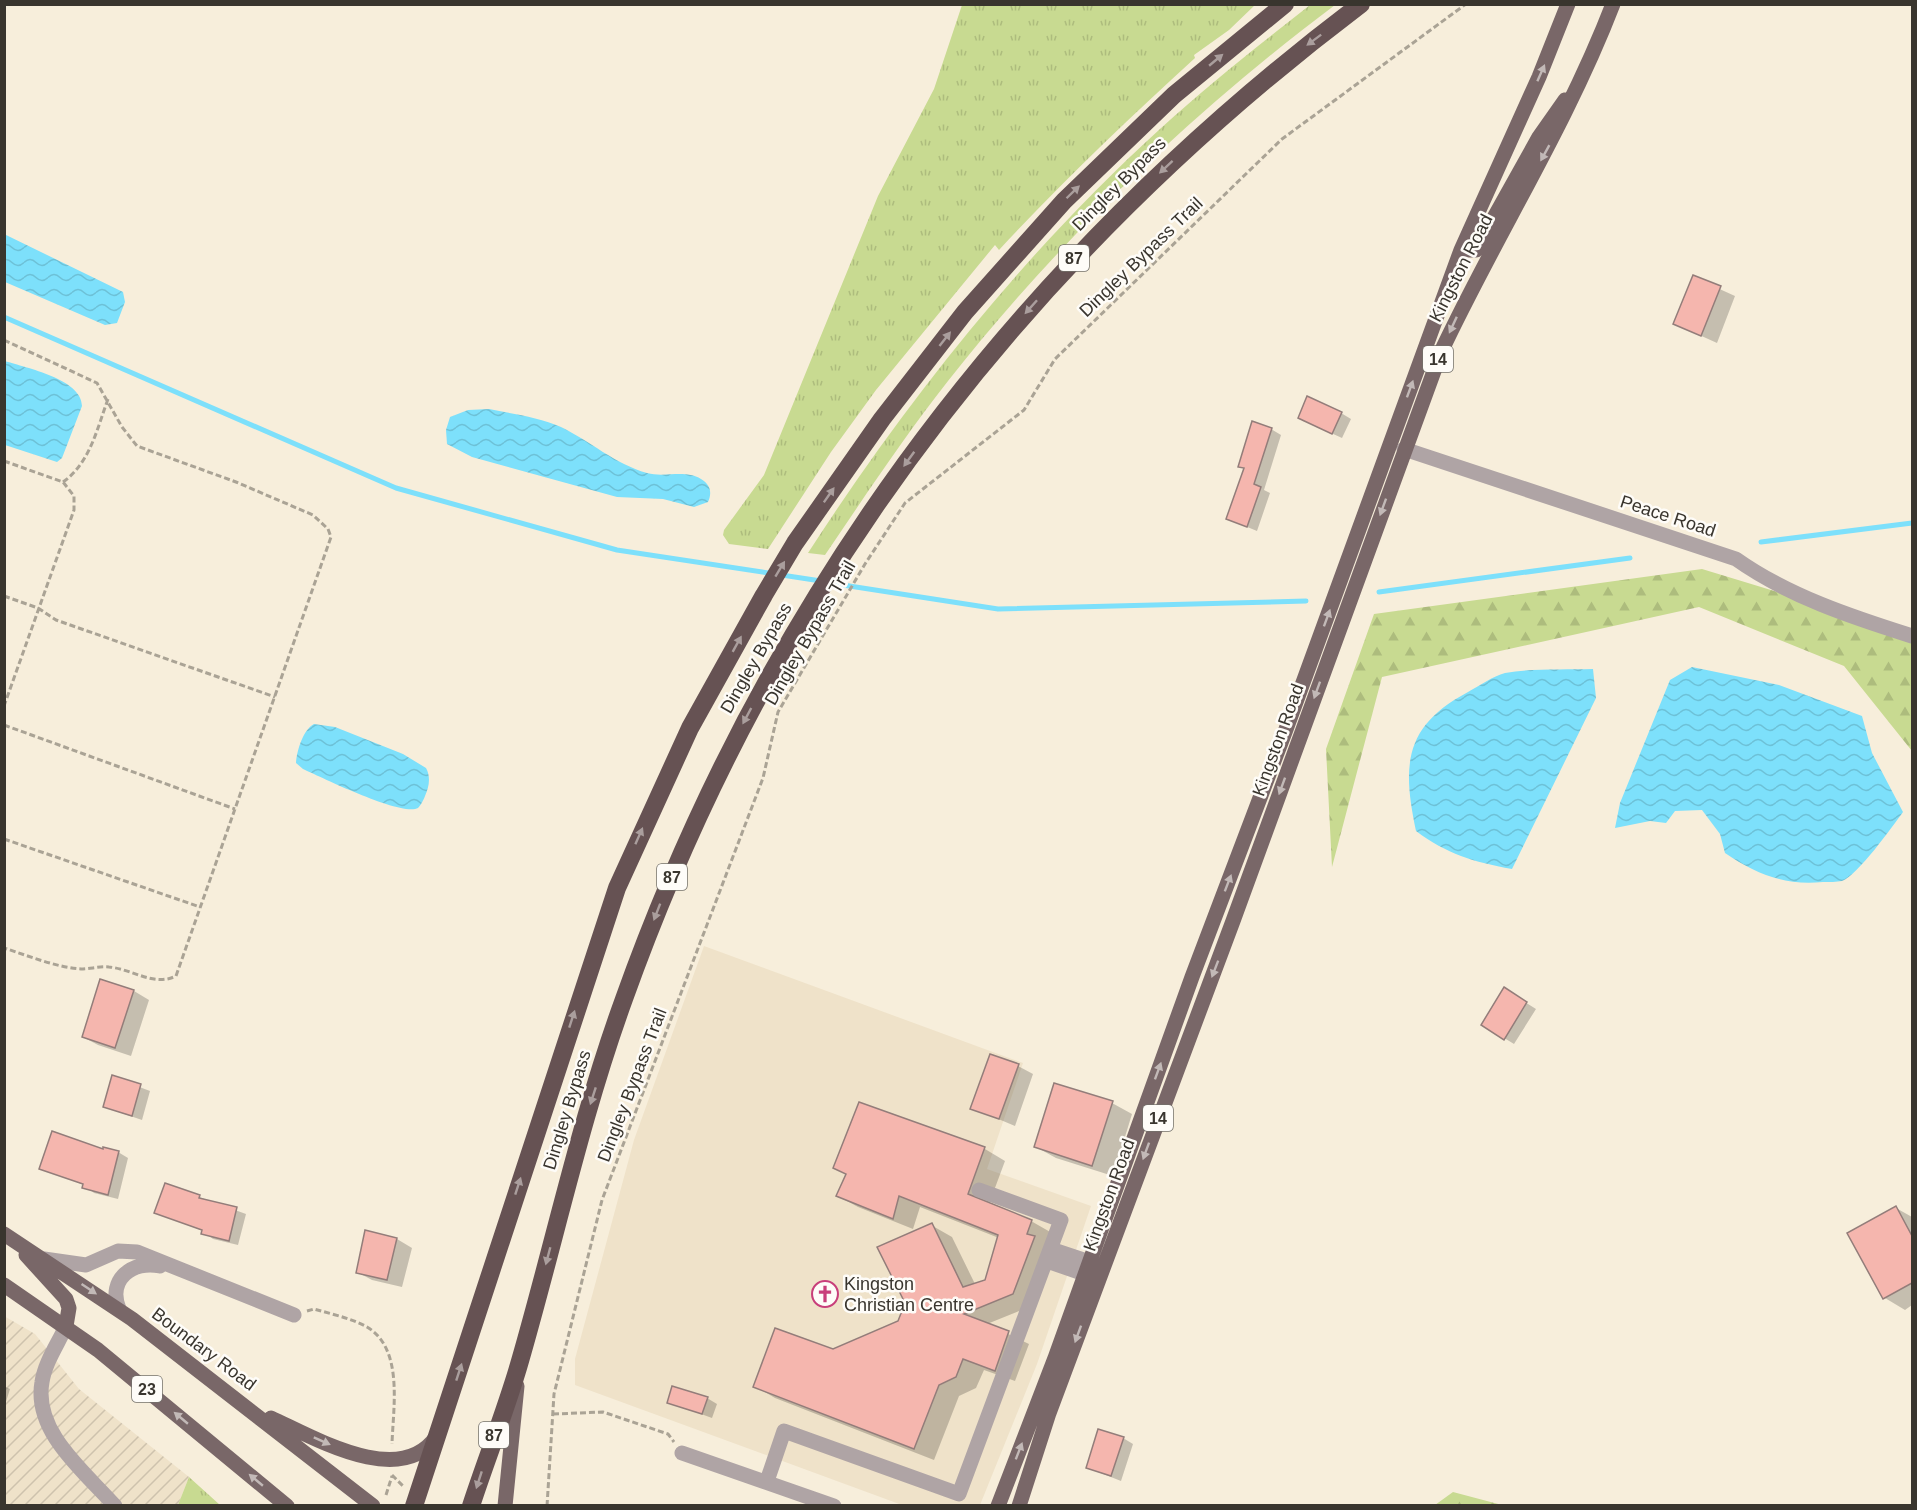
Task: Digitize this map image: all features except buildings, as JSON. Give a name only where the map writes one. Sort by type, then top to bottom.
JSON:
[{"type":"highway","name":"Dingley Bypass","points":[[415,1501],[441,1428],[534,1134],[617,888],[690,728],[764,595],[795,543],[882,419],[958,321],[1064,201],[1174,95],[1285,4]]},
{"type":"highway","name":"Dingley Bypass","points":[[471,1506],[519,1365],[573,1159],[623,1000],[666,888],[712,786],[748,715],[807,611],[894,478],[950,403],[983,360],[1062,272],[1198,136],[1290,58],[1361,4]]},
{"type":"main road","name":"Kingston Road","points":[[1397,446],[1461,250],[1550,51],[1568,4]]},
{"type":"main road","name":"Kingston Road","points":[[1019,1506],[1094,1270],[1192,976],[1397,446],[1467,296],[1584,76],[1613,4]]},
{"type":"main road","points":[[1461,250],[1476,250],[1544,128],[1584,76]]},
{"type":"main road","points":[[4,1235],[64,1294],[69,1308],[66,1326]]},
{"type":"main road","name":"Boundary Road","points":[[4,1235],[119,1309],[373,1506]]},
{"type":"main road","name":"Kingston Road","points":[[998,1506],[1094,1270]]},
{"type":"main road","name":"23","points":[[4,1286],[66,1326],[137,1380],[286,1506]]},
{"type":"main road","points":[[505,1506],[519,1365]]},
{"type":"main road","points":[[249,1408],[346,1452],[393,1459],[408,1457],[423,1450],[441,1428]]},
{"type":"street","name":"Peace Road","points":[[1397,446],[1736,560],[1766,581],[1873,624],[1912,636]]},
{"type":"street","points":[[767,1481],[784,1431],[959,1494],[1061,1220],[979,1190]]},
{"type":"street","points":[[44,1259],[86,1265],[124,1250],[150,1256],[178,1270],[294,1315]]},
{"type":"street","points":[[1049,1255],[1094,1270]]},
{"type":"street","points":[[119,1309],[117,1289],[119,1281],[128,1270],[147,1264],[178,1270]]},
{"type":"street","points":[[66,1326],[43,1375],[41,1396],[44,1412],[57,1440],[115,1506]]},
{"type":"street","points":[[682,1453],[834,1506]]},
{"type":"path","name":"Dingley Bypass Trail","points":[[547,1506],[554,1394],[602,1200],[763,778],[777,712],[865,564],[906,503],[1024,410],[1055,359],[1282,139],[1466,4]]},
{"type":"path","points":[[4,340],[97,383],[122,427],[137,446],[313,514],[328,529],[331,537],[176,976],[166,981],[109,967],[81,969],[53,964],[4,948]]},
{"type":"path","points":[[63,482],[77,472],[91,447],[108,399]]},
{"type":"path","points":[[4,461],[63,482],[74,496],[74,510],[38,608],[31,637],[4,706]]},
{"type":"path","points":[[4,596],[38,608],[56,620],[275,697]]},
{"type":"path","points":[[4,725],[235,809]]},
{"type":"path","points":[[4,839],[200,907]]},
{"type":"path","points":[[294,1315],[314,1309],[345,1318],[368,1328],[384,1346],[393,1371],[393,1459],[392,1476],[386,1495]]},
{"type":"path","points":[[552,1414],[603,1412],[668,1434],[682,1453]]},
{"type":"path","points":[[392,1476],[415,1501]]},
{"type":"shaded area","name":"Kingston Christian Centre","points":[[704,946],[1023,1063],[987,1169],[1091,1206],[1037,1364],[980,1505],[902,1505],[575,1385],[575,1359],[634,1140]]},
{"type":"shaded area","points":[[4,1316],[35,1334],[79,1389],[189,1477],[178,1505],[5,1505]]},
{"type":"green space","points":[[962,5],[1255,5],[1229,30],[1194,55],[1195,58],[1095,152],[999,250],[995,245],[876,390],[831,452],[768,549],[729,544],[723,535],[724,530],[764,475],[878,196],[934,89]]},
{"type":"green space","points":[[1310,5],[1335,5],[1230,89],[1130,180],[1082,228],[1035,278],[948,381],[900,445],[825,555],[808,553],[846,495],[927,383],[1015,277],[1110,176],[1160,129]]},
{"type":"green space","points":[[1702,569],[1912,633],[1912,751],[1844,666],[1699,607],[1382,677],[1332,867],[1326,749],[1374,614]]},
{"type":"green space","points":[[189,1477],[220,1505],[178,1505]]},
{"type":"green space","points":[[1453,1492],[1502,1505],[1435,1505]]},
{"type":"water","points":[[4,234],[123,292],[125,302],[117,323],[105,325],[5,282]]},
{"type":"water","points":[[5,361],[51,376],[73,389],[80,397],[82,406],[62,458],[57,462],[5,445]]},
{"type":"water","points":[[489,409],[535,418],[561,427],[624,464],[647,473],[695,476],[709,487],[708,502],[694,507],[663,499],[617,497],[472,457],[447,444],[446,430],[450,417],[468,410]]},
{"type":"water","points":[[1692,667],[1779,685],[1862,716],[1872,753],[1903,812],[1874,850],[1849,877],[1838,882],[1796,882],[1771,877],[1748,867],[1725,853],[1720,834],[1702,810],[1675,811],[1666,823],[1650,821],[1615,828],[1620,803],[1670,680]]},
{"type":"water","points":[[1593,669],[1596,698],[1512,869],[1461,856],[1439,846],[1416,831],[1409,786],[1409,767],[1420,734],[1431,719],[1447,705],[1486,681],[1505,673]]},
{"type":"water","points":[[314,724],[335,727],[403,754],[426,768],[429,775],[428,786],[419,807],[409,809],[379,802],[303,769],[296,763],[298,752],[301,741]]},
{"type":"waterway","points":[[4,317],[396,488],[617,550],[821,581]]},
{"type":"waterway","points":[[1761,542],[1912,523]]},
{"type":"waterway","points":[[1379,592],[1630,558]]},
{"type":"waterway","points":[[830,583],[998,609],[1306,601]]},
{"type":"place","name":"Kingston Christian Centre","points":[[825,1294]]}]
